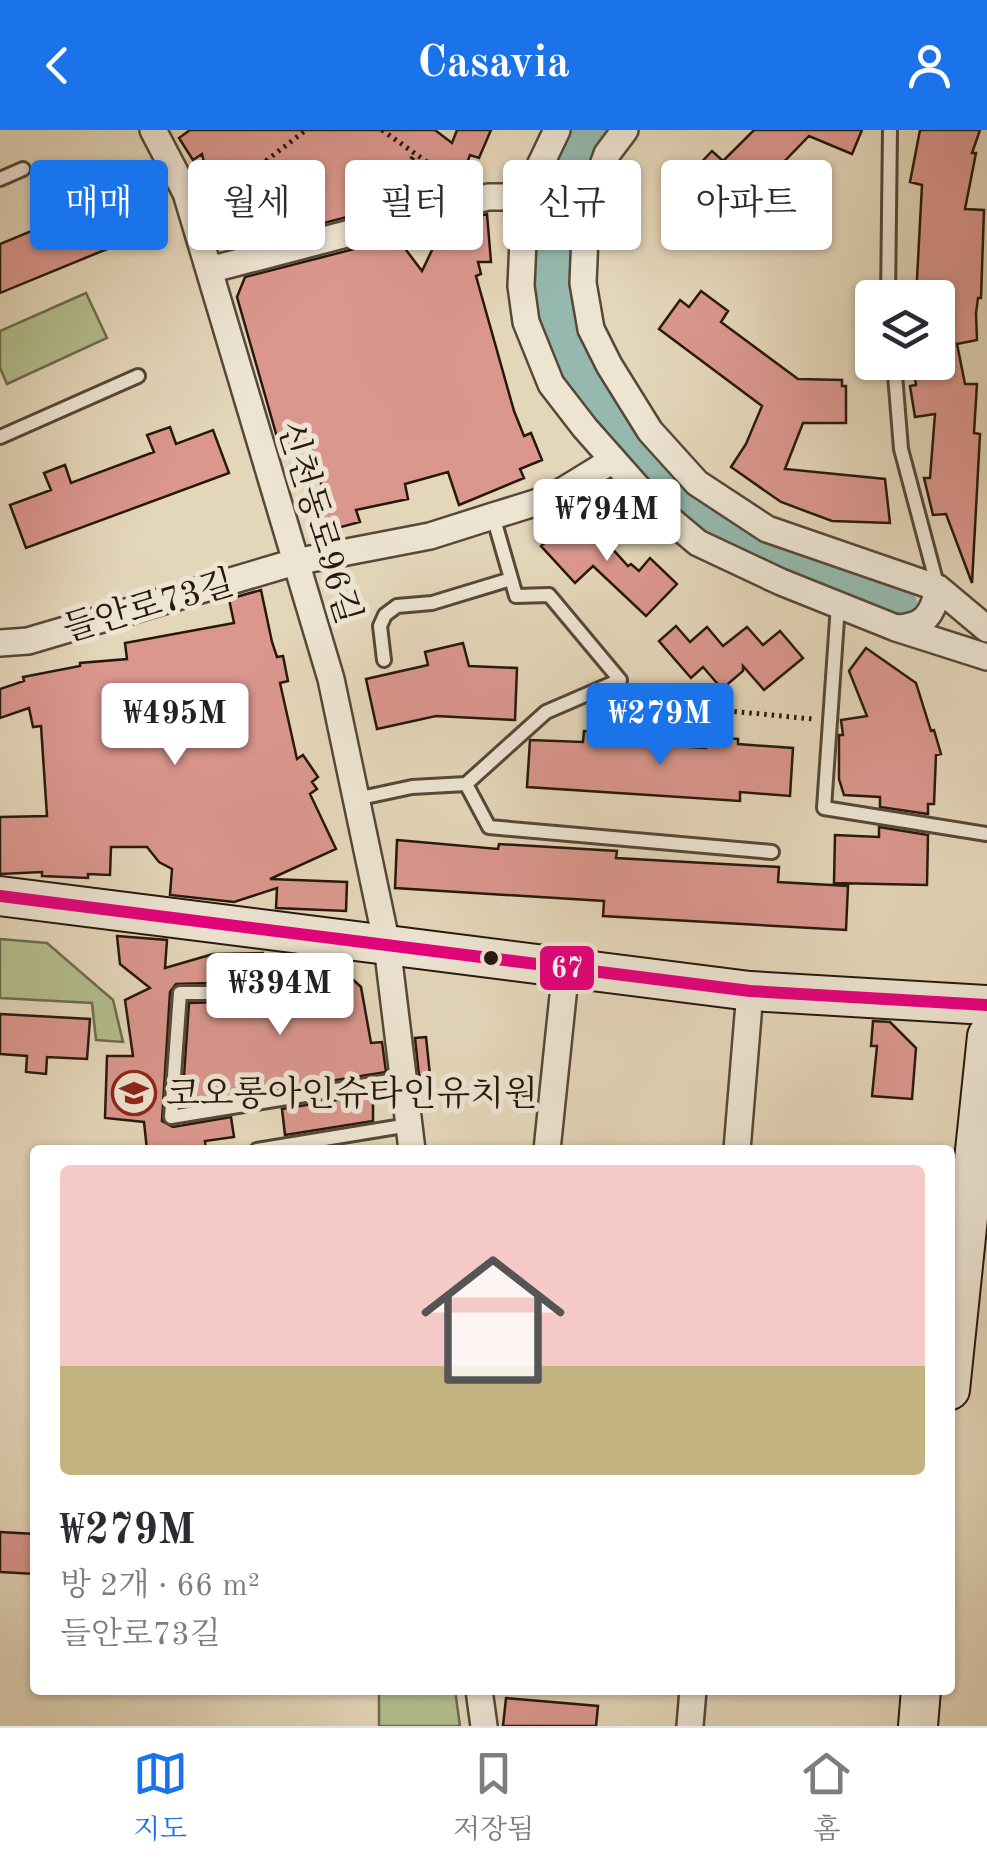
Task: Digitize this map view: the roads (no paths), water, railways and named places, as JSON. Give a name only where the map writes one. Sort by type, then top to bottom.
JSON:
[{"type":"street","name":"신천동로96길","points":[[153,130],[186,193],[331,679],[387,945],[410,1138]]},
{"type":"street","points":[[542,160],[557,130]]},
{"type":"street","points":[[605,160],[626,130]]},
{"type":"street","points":[[209,270],[488,197],[503,197]]},
{"type":"street","points":[[522,250],[521,286],[526,322],[551,384],[655,507],[698,543],[896,628],[987,657]]},
{"type":"street","points":[[584,250],[583,282],[591,328],[650,430],[697,484],[767,530],[938,588],[987,628]]},
{"type":"street","name":"들안로73길","points":[[0,643],[28,640],[295,562],[430,536],[551,498],[613,460]]},
{"type":"street","points":[[896,628],[914,628],[927,617],[938,588]]},
{"type":"street","points":[[0,896],[750,991],[987,1004]]},
{"type":"street","points":[[548,1145],[566,967]]},
{"type":"street","points":[[738,1145],[750,991]]},
{"type":"street","points":[[955,1342],[987,1036]]},
{"type":"street","points":[[480,1695],[484,1726]]},
{"type":"street","points":[[690,1726],[693,1695]]},
{"type":"street","points":[[918,1726],[921,1695]]},
{"type":"lane","points":[[888,280],[890,130]]},
{"type":"lane","points":[[0,179],[23,169]]},
{"type":"lane","points":[[0,437],[138,376]]},
{"type":"lane","points":[[895,380],[901,449],[938,588]]},
{"type":"lane","points":[[356,799],[412,787],[466,784],[546,712],[620,680],[549,595],[516,596],[493,516]]},
{"type":"lane","points":[[384,660],[380,626],[385,615],[397,606],[432,602],[511,579]]},
{"type":"lane","points":[[838,605],[824,808],[987,834]]},
{"type":"lane","points":[[466,784],[489,827],[772,852]]},
{"type":"lane","points":[[348,940],[216,993],[180,992],[171,1117],[403,1079]]},
{"type":"lane","points":[[321,1145],[410,1138]]},
{"type":"waterway","points":[[594,130],[561,195],[554,231],[553,269],[566,342],[580,377],[599,408],[684,505],[719,535],[791,571],[894,608]]},
{"type":"place","name":"코오롱아인슈타인유치원","points":[[134,1093]]}]
